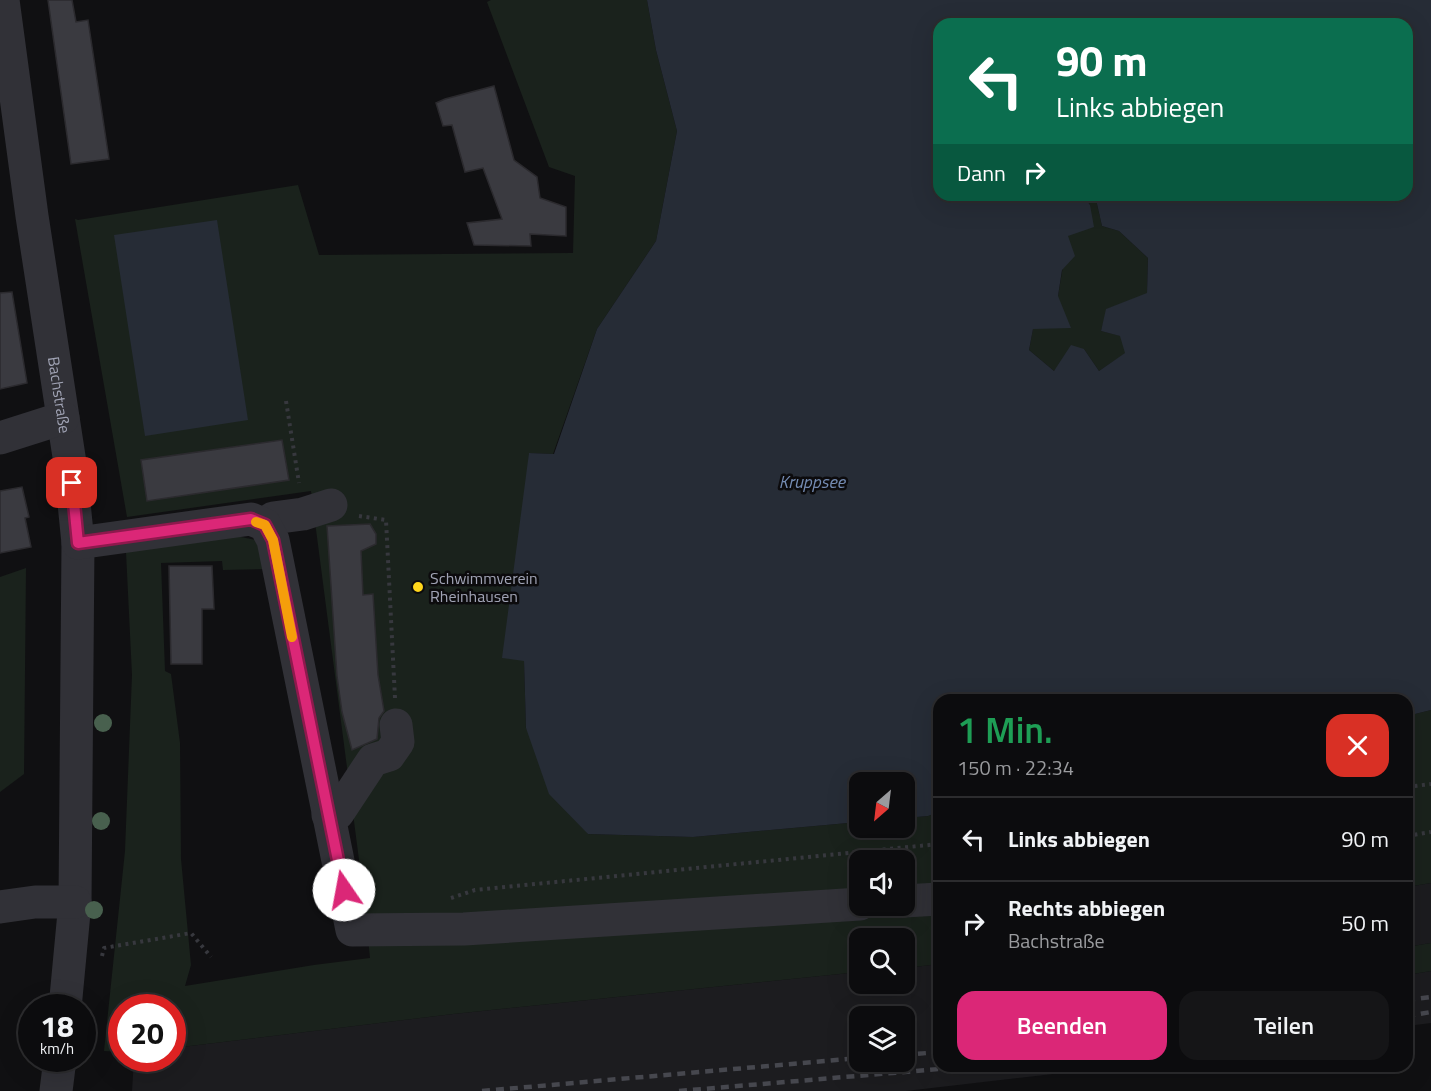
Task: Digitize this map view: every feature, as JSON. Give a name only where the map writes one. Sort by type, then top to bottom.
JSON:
[{"type":"street","name":"Bachstraße","points":[[3,0],[32,216],[70,463],[78,543],[75,902],[66,994]]},
{"type":"street","points":[[0,438],[63,418]]},
{"type":"street","points":[[265,525],[273,518],[303,514],[332,501]]},
{"type":"street","points":[[78,543],[251,519],[265,525],[273,540],[352,930],[464,929],[849,905]]},
{"type":"street","points":[[328,815],[338,813],[373,760],[389,755],[398,742],[396,725]]},
{"type":"street","points":[[915,900],[933,899]]},
{"type":"street","points":[[0,907],[35,902],[75,902]]},
{"type":"street","points":[[57,1091],[59,1072]]},
{"type":"path","points":[[286,401],[299,484]]},
{"type":"path","points":[[289,485],[299,484],[332,501],[386,520],[396,725]]},
{"type":"path","points":[[1413,787],[1431,784]]},
{"type":"path","points":[[1413,835],[1431,832]]},
{"type":"path","points":[[441,901],[475,890],[933,845]]},
{"type":"path","points":[[104,948],[192,933],[211,957]]},
{"type":"shaded area","points":[[491,0],[647,0],[656,50],[677,131],[656,241],[597,329],[553,454],[529,453],[524,661],[526,728],[588,834],[693,837],[849,823],[849,838],[915,838],[915,817],[933,814],[933,965],[915,967],[915,928],[849,928],[849,973],[453,1014],[186,1046],[186,994],[110,994],[125,851],[132,675],[126,552],[236,536],[256,540],[267,569],[223,570],[222,561],[161,563],[165,671],[171,674],[180,743],[181,859],[191,965],[185,986],[370,958],[311,491],[127,517],[75,219],[298,185],[319,255],[573,253],[575,176],[549,167],[487,2]]},
{"type":"shaded area","points":[[1087,201],[1096,201],[1102,226],[1119,231],[1148,258],[1147,294],[1107,309],[1101,331],[1121,336],[1126,353],[1099,371],[1084,349],[1054,371],[1029,350],[1033,329],[1058,296],[1068,236],[1090,205]]},
{"type":"shaded area","points":[[26,568],[24,774],[0,792],[0,577]]},
{"type":"shaded area","points":[[1431,710],[1431,883],[1413,886],[1413,714]]},
{"type":"shaded area","points":[[1431,883],[1431,943],[1413,946],[1413,886]]},
{"type":"shaded area","points":[[1431,943],[1431,971],[1413,974],[1413,946]]},
{"type":"shaded area","points":[[933,965],[933,1072],[1071,1072],[906,1091],[132,1091],[133,1072],[186,1072],[186,1046],[453,1014],[849,973],[849,994],[915,994],[915,967]]},
{"type":"shaded area","points":[[1431,971],[1431,1023],[1413,1025],[1413,974]]},
{"type":"shaded area","points":[[108,1013],[108,1051],[104,1051]]},
{"type":"water","name":"Kruppsee","points":[[647,0],[1431,0],[1431,710],[1413,714],[1413,694],[933,694],[933,814],[915,817],[915,772],[849,772],[849,823],[693,837],[588,834],[549,794],[526,728],[524,661],[502,658],[529,453],[554,454],[597,329],[656,241],[677,131],[656,50]]},
{"type":"water","points":[[217,220],[248,420],[145,436],[114,235]]},
{"type":"building","points":[[48,0],[72,0],[76,22],[88,20],[109,159],[71,164]]},
{"type":"building","points":[[494,86],[514,160],[537,177],[540,198],[566,207],[566,236],[530,234],[531,246],[474,245],[467,223],[502,219],[483,168],[465,172],[452,125],[443,126],[436,103]]},
{"type":"building","points":[[12,292],[27,383],[0,389],[0,293]]},
{"type":"building","points":[[282,440],[289,480],[147,501],[141,460]]},
{"type":"building","points":[[22,487],[29,517],[25,518],[31,547],[0,553],[0,491]]},
{"type":"building","points":[[370,524],[376,534],[376,544],[361,551],[363,595],[373,594],[378,675],[384,711],[379,718],[377,739],[352,750],[342,712],[337,676],[327,526]]},
{"type":"building","points":[[169,566],[212,566],[214,609],[202,609],[202,664],[171,664]]},
{"type":"railway","points":[[1413,999],[1431,997]]},
{"type":"railway","points":[[1413,1015],[1431,1012]]},
{"type":"railway","points":[[915,1054],[933,1053]]},
{"type":"railway","points":[[482,1091],[849,1059]]},
{"type":"railway","points":[[679,1091],[933,1070]]},
{"type":"slow traffic","points":[[256,522],[265,525],[273,540],[292,637]]},
{"type":"place","name":"Schwimmverein Rheinhausen","points":[[418,587]]},
{"type":"route","points":[[72,483],[78,543],[251,519],[265,525],[273,540],[344,890]]}]
